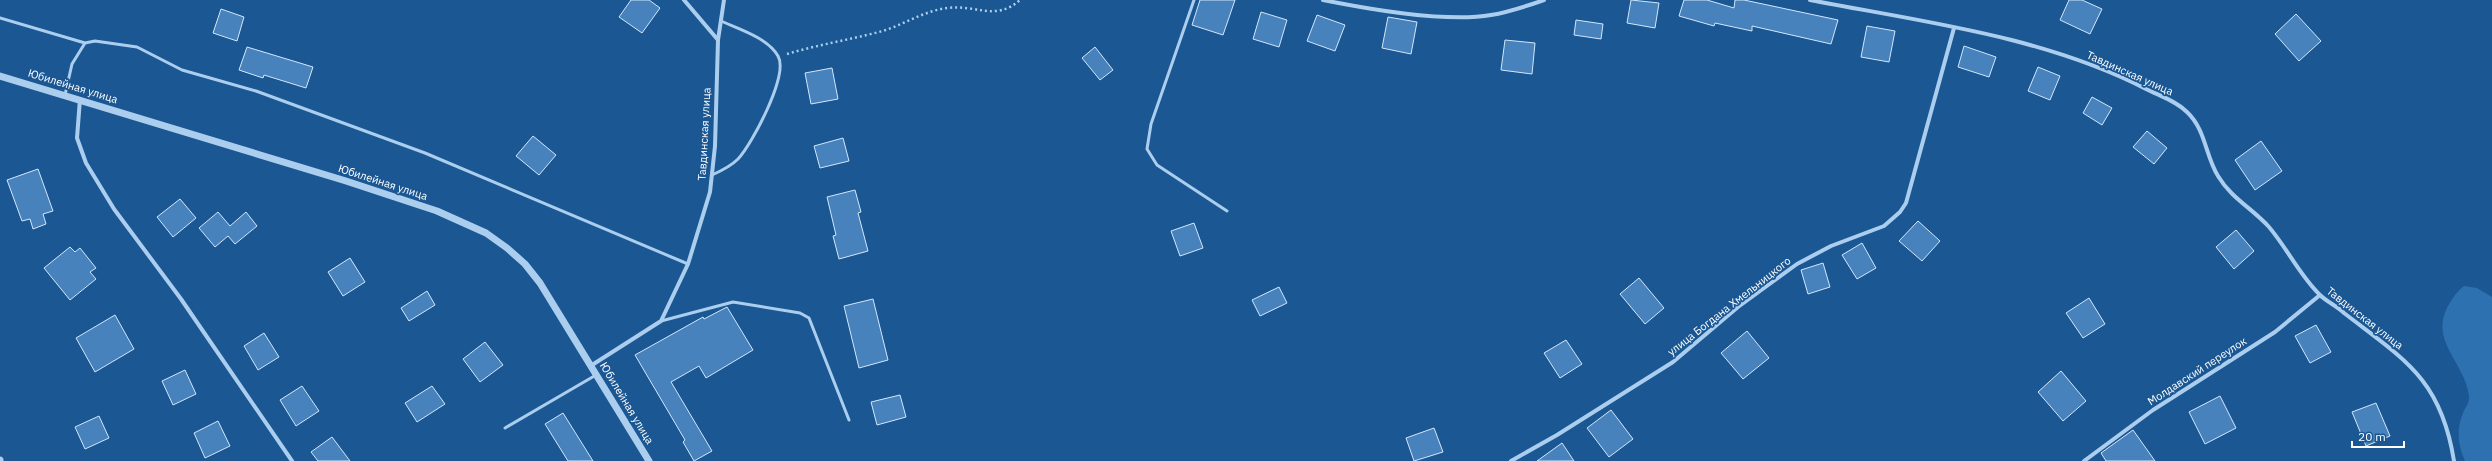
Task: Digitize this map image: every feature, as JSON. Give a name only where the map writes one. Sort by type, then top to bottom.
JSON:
[{"type":"street","points":[[684,0],[718,40]]},
{"type":"street","name":"Тавдинская улица","points":[[661,321],[688,264],[703,220],[712,175],[718,40],[724,0]]},
{"type":"street","points":[[1323,0],[1436,16],[1466,18],[1490,15],[1544,0]]},
{"type":"street","name":"Тавдинская улица","points":[[1810,0],[1954,28],[2034,46],[2075,58],[2123,77],[2173,101],[2188,112],[2200,127],[2217,175],[2224,185],[2231,194],[2255,212],[2270,228],[2320,295],[2388,347],[2417,373],[2430,389],[2440,407],[2454,461]]},
{"type":"street","name":"улица Богдана Хмельницкого","points":[[1511,461],[1557,435],[1673,362],[1738,308],[1797,264],[1831,246],[1873,232],[1894,219],[1906,203],[1954,28]]},
{"type":"street","name":"Юбилейная улица","points":[[0,76],[80,99],[346,181],[437,211],[486,233],[525,264],[540,282],[598,374],[649,461]]},
{"type":"street","points":[[80,99],[78,138],[86,163],[114,209],[180,299],[292,461]]},
{"type":"street","name":"Молдавский переулок","points":[[2084,461],[2153,410],[2275,332],[2320,295]]},
{"type":"street","points":[[592,365],[661,321]]},
{"type":"lane","points":[[1194,0],[1151,124],[1147,149],[1151,158],[1157,165],[1227,212]]},
{"type":"lane","points":[[0,18],[85,44],[95,41],[137,47],[182,70],[270,96],[425,153],[688,264]]},
{"type":"lane","points":[[712,175],[737,160],[762,124],[777,81],[778,57],[771,48],[750,34],[721,21]]},
{"type":"lane","points":[[65,95],[72,64],[85,44]]},
{"type":"lane","points":[[661,321],[733,302],[800,313],[809,318],[849,420]]},
{"type":"lane","points":[[505,428],[598,374]]},
{"type":"path","points":[[778,57],[880,32],[937,10],[965,8],[995,12],[1005,10],[1020,0]]},
{"type":"shaded area","points":[[2464,286],[2477,288],[2492,297],[2492,461],[2465,461],[2459,443],[2459,425],[2468,403],[2469,396],[2462,374],[2450,353],[2446,342],[2443,332],[2443,320],[2447,308],[2456,293]]},
{"type":"building","points":[[631,0],[649,0],[660,8],[642,33],[619,17]]},
{"type":"building","points":[[1200,0],[1235,0],[1223,35],[1192,25]]},
{"type":"building","points":[[1631,0],[1659,3],[1655,28],[1627,23]]},
{"type":"building","points":[[1684,0],[1707,0],[1734,8],[1735,0],[1744,0],[1838,20],[1831,44],[1752,26],[1752,31],[1715,23],[1714,26],[1679,16]]},
{"type":"building","points":[[2069,0],[2082,0],[2102,9],[2090,34],[2060,20]]},
{"type":"building","points":[[221,9],[244,17],[237,41],[213,33]]},
{"type":"building","points":[[1261,12],[1287,20],[1279,47],[1253,39]]},
{"type":"building","points":[[2296,14],[2321,41],[2299,61],[2275,34]]},
{"type":"building","points":[[1317,15],[1345,25],[1335,51],[1307,41]]},
{"type":"building","points":[[1388,17],[1417,22],[1411,54],[1382,48]]},
{"type":"building","points":[[1576,20],[1603,24],[1601,39],[1574,35]]},
{"type":"building","points":[[1867,26],[1895,31],[1889,62],[1861,57]]},
{"type":"building","points":[[1505,40],[1535,43],[1532,74],[1501,70]]},
{"type":"building","points":[[1964,46],[1996,57],[1989,77],[1958,67]]},
{"type":"building","points":[[247,47],[313,67],[306,88],[264,75],[263,78],[239,70]]},
{"type":"building","points":[[1095,47],[1113,70],[1100,80],[1082,58]]},
{"type":"building","points":[[2038,67],[2060,76],[2050,100],[2028,91]]},
{"type":"building","points":[[832,68],[838,99],[811,104],[805,73]]},
{"type":"building","points":[[2092,97],[2112,108],[2102,125],[2083,113]]},
{"type":"building","points":[[2147,131],[2167,148],[2154,164],[2133,147]]},
{"type":"building","points":[[533,136],[556,155],[539,175],[516,156]]},
{"type":"building","points":[[843,138],[849,161],[820,168],[814,146]]},
{"type":"building","points":[[2261,141],[2282,171],[2255,190],[2235,160]]},
{"type":"building","points":[[38,169],[53,211],[43,214],[46,224],[33,229],[30,219],[22,221],[7,180]]},
{"type":"building","points":[[855,190],[861,212],[858,213],[868,251],[839,259],[833,236],[836,235],[827,197]]},
{"type":"building","points":[[180,199],[196,218],[173,237],[157,217]]},
{"type":"building","points":[[218,212],[230,226],[246,212],[257,226],[235,244],[228,236],[215,247],[199,228]]},
{"type":"building","points":[[1918,221],[1940,241],[1922,261],[1899,241]]},
{"type":"building","points":[[1194,223],[1203,248],[1180,256],[1171,231]]},
{"type":"building","points":[[2236,230],[2254,251],[2234,269],[2216,247]]},
{"type":"building","points":[[1862,243],[1876,268],[1857,279],[1842,255]]},
{"type":"building","points":[[70,247],[75,252],[80,248],[96,268],[90,272],[96,279],[70,300],[44,268]]},
{"type":"building","points":[[350,258],[365,282],[343,296],[328,272]]},
{"type":"building","points":[[1823,263],[1830,287],[1808,294],[1801,270]]},
{"type":"building","points":[[1639,278],[1664,308],[1645,324],[1620,294]]},
{"type":"building","points":[[1279,287],[1287,303],[1260,316],[1252,300]]},
{"type":"building","points":[[427,291],[435,305],[409,321],[401,308]]},
{"type":"building","points":[[2089,298],[2105,324],[2083,338],[2066,313]]},
{"type":"building","points":[[873,299],[888,360],[859,368],[844,306]]},
{"type":"building","points":[[727,307],[753,350],[706,378],[699,366],[671,382],[712,451],[694,461],[683,442],[685,440],[635,355],[703,317],[704,319]]},
{"type":"building","points":[[115,315],[134,349],[95,372],[76,338]]},
{"type":"building","points":[[2316,325],[2331,352],[2310,363],[2295,336]]},
{"type":"building","points":[[1747,331],[1769,358],[1743,379],[1721,353]]},
{"type":"building","points":[[264,333],[279,357],[258,370],[244,346]]},
{"type":"building","points":[[1566,340],[1582,364],[1560,378],[1544,353]]},
{"type":"building","points":[[485,342],[503,365],[480,382],[463,359]]},
{"type":"building","points":[[185,370],[196,394],[173,405],[162,381]]},
{"type":"building","points":[[2061,371],[2086,401],[2063,421],[2038,392]]},
{"type":"building","points":[[302,386],[319,411],[296,426],[280,400]]},
{"type":"building","points":[[432,386],[445,404],[417,422],[405,403]]},
{"type":"building","points":[[900,395],[906,417],[877,425],[871,402]]},
{"type":"building","points":[[2220,396],[2236,428],[2205,444],[2189,412]]},
{"type":"building","points":[[2376,403],[2390,436],[2366,446],[2352,412]]},
{"type":"building","points":[[1611,410],[1633,439],[1609,457],[1587,428]]},
{"type":"building","points":[[563,413],[593,461],[568,461],[545,424]]},
{"type":"building","points":[[99,416],[109,438],[85,449],[75,427]]},
{"type":"building","points":[[218,421],[230,446],[205,458],[194,433]]},
{"type":"building","points":[[1434,428],[1443,452],[1414,461],[1406,438]]},
{"type":"building","points":[[2133,430],[2155,461],[2106,461],[2101,453]]},
{"type":"building","points":[[332,437],[350,461],[318,461],[311,452]]},
{"type":"building","points":[[1562,443],[1574,461],[1537,461]]}]
